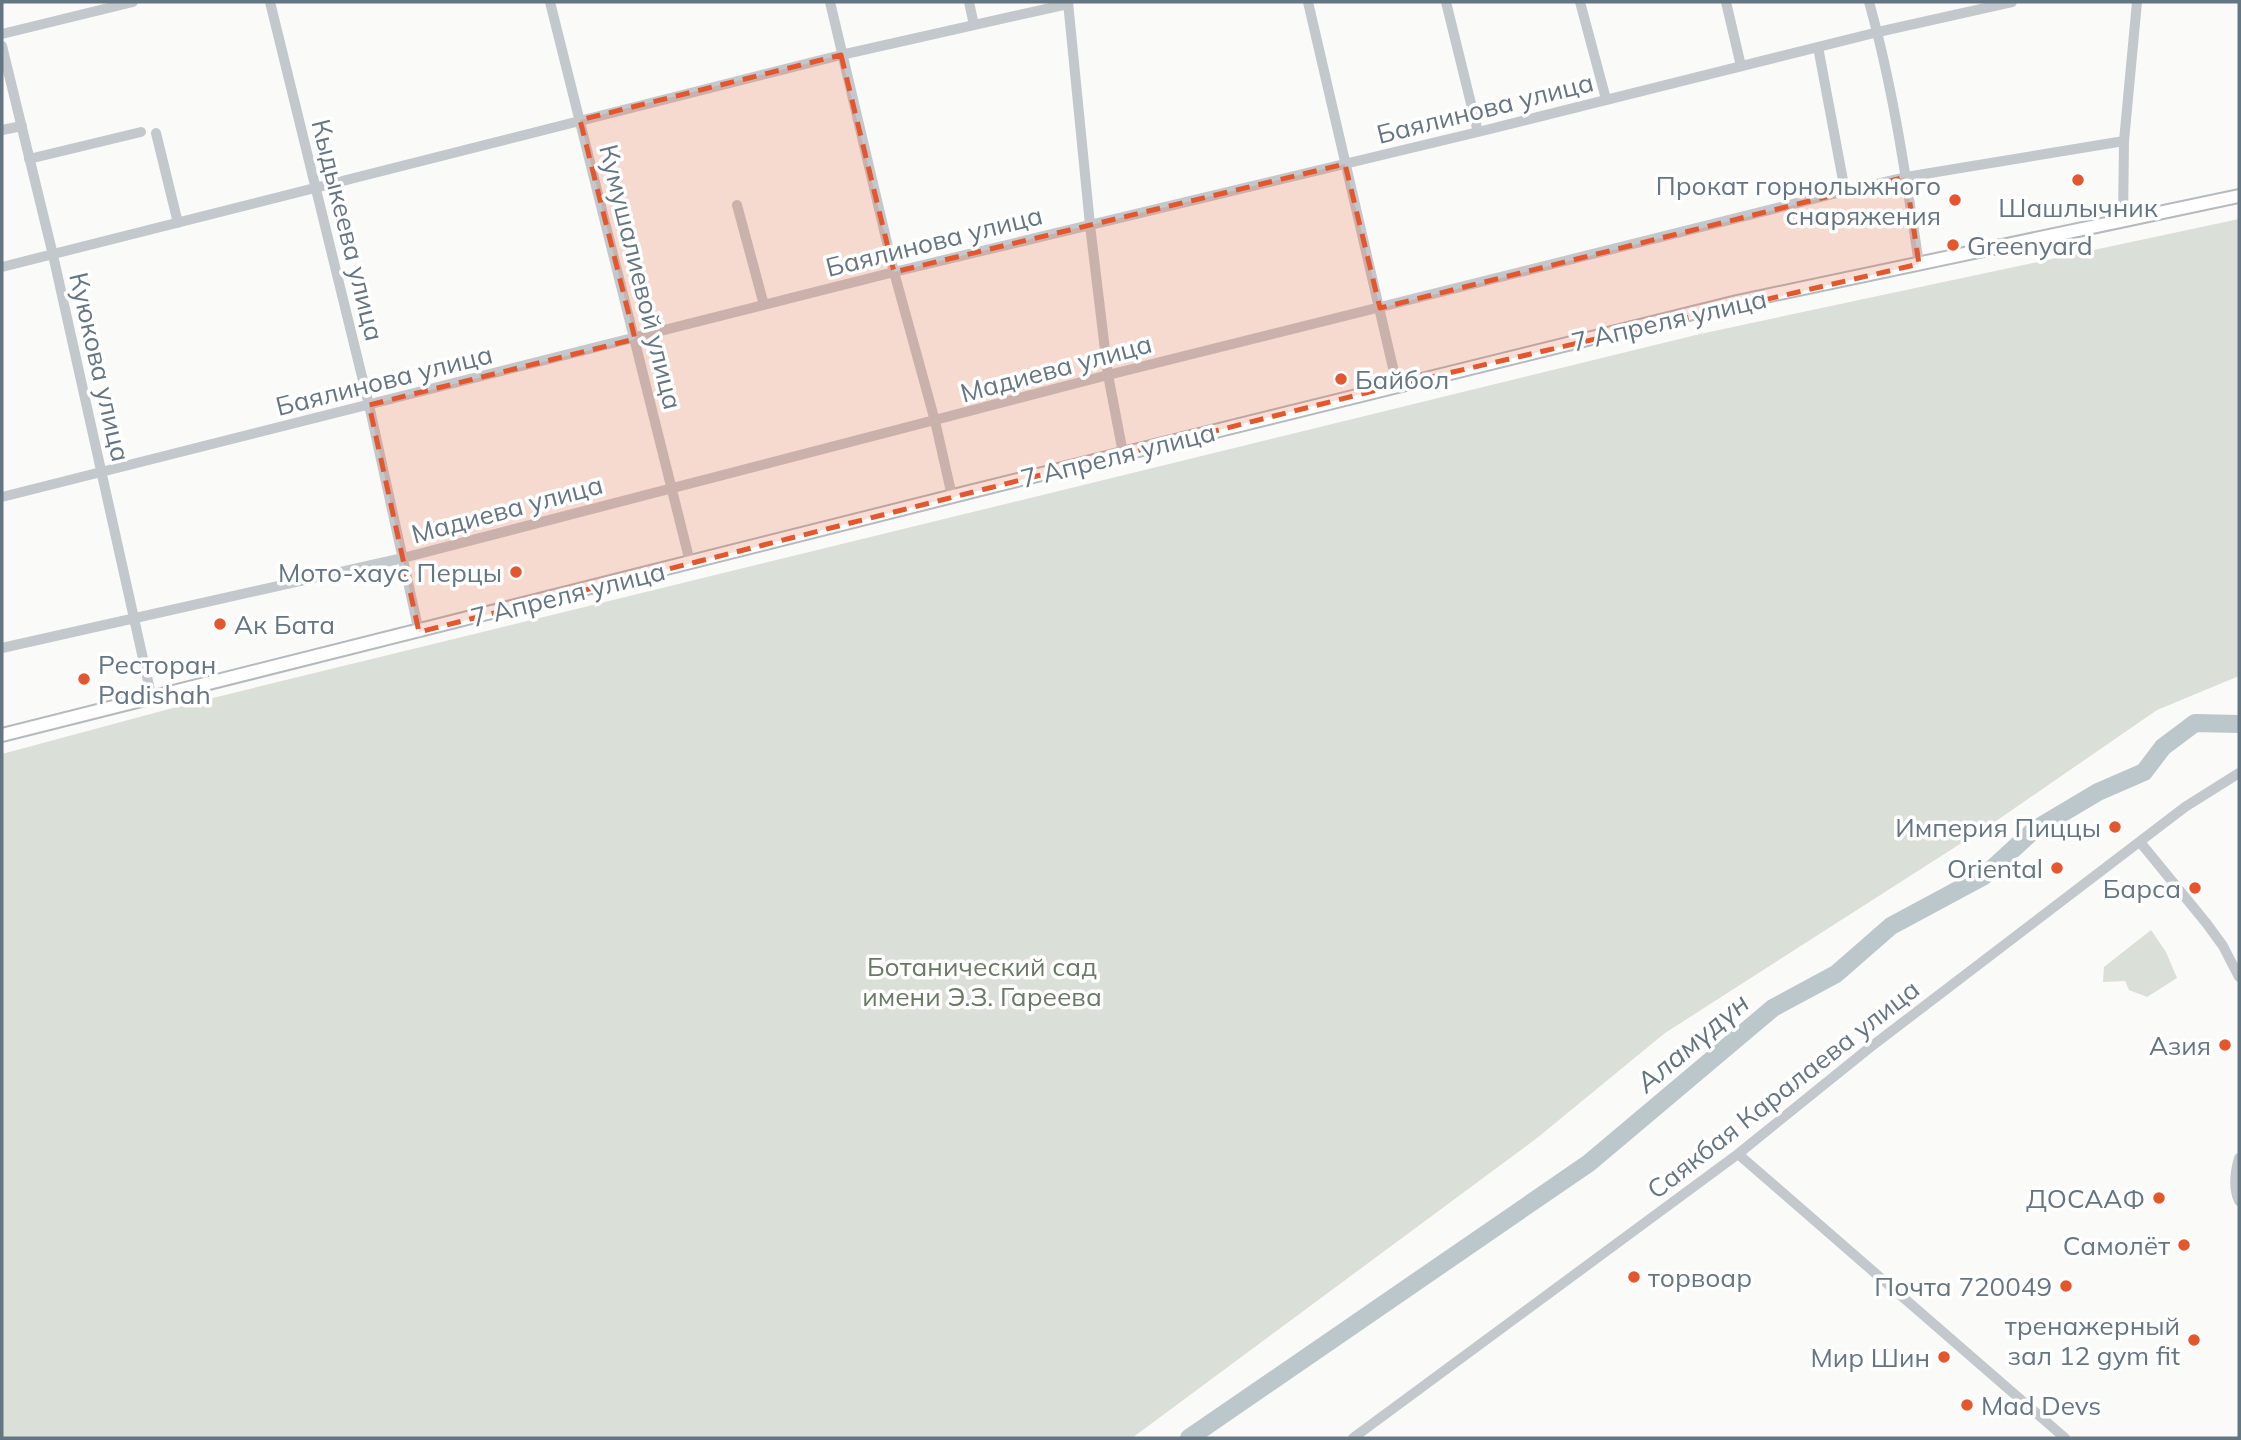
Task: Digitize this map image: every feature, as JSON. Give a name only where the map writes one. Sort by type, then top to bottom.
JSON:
[{"type":"main road","name":"7 Апреля улица","points":[[2,736],[1123,453],[1737,302],[2239,196]]},
{"type":"street","points":[[2,34],[133,2]]},
{"type":"street","name":"Кыдыкеева улица","points":[[270,2],[369,405],[419,632]]},
{"type":"street","name":"Кумушалиевой улица","points":[[550,2],[690,562]]},
{"type":"street","points":[[830,2],[894,272],[935,421],[952,496]]},
{"type":"street","points":[[969,2],[974,25]]},
{"type":"street","points":[[1308,2],[1397,385]]},
{"type":"street","points":[[1446,2],[1478,132]]},
{"type":"street","points":[[1580,2],[1606,99]]},
{"type":"street","points":[[1726,2],[1741,66]]},
{"type":"street","points":[[1869,2],[1878,32],[1906,177],[1919,264]]},
{"type":"street","name":"Баялинова улица","points":[[2,497],[894,272],[1478,132],[1878,32],[2012,2]]},
{"type":"street","points":[[2123,221],[2124,141],[2137,2]]},
{"type":"street","points":[[2,267],[841,55],[1068,3],[1108,375],[1123,453]]},
{"type":"street","name":"Куюкова улица","points":[[2,46],[103,472],[152,699]]},
{"type":"street","points":[[1818,47],[1845,191]]},
{"type":"street","points":[[2,130],[22,126]]},
{"type":"street","points":[[29,159],[141,132]]},
{"type":"street","points":[[156,133],[177,223]]},
{"type":"street","name":"Мадиева улица","points":[[2,648],[403,558],[1108,375],[1845,191],[1906,177],[2124,141]]},
{"type":"street","points":[[737,205],[764,306]]},
{"type":"street","name":"Саякбая Каралаева улица","points":[[1353,1438],[1738,1154],[1868,1049],[2185,807],[2239,773]]},
{"type":"street","points":[[2140,842],[2207,924],[2223,946],[2239,977]]},
{"type":"street","points":[[1738,1154],[2065,1438]]},
{"type":"street","points":[[2239,1158],[2235,1178],[2239,1201]]},
{"type":"highlighted area","points":[[841,55],[894,272],[1345,164],[1380,308],[1906,177],[1919,264],[1397,385],[419,632],[369,405],[635,339],[580,120]]},
{"type":"green space","name":"Ботанический сад имени Э.З. Гареева","points":[[2239,219],[2239,676],[2157,710],[1999,819],[1665,1033],[1537,1138],[1132,1438],[2,1438],[2,754],[184,705],[1700,334]]},
{"type":"green space","points":[[2151,930],[2166,952],[2177,978],[2147,997],[2129,990],[2125,981],[2103,982],[2104,967]]},
{"type":"waterway","name":"Аламүдүн","points":[[1189,1438],[1589,1163],[1773,1008],[1836,974],[1891,926],[1984,876],[2034,830],[2098,792],[2144,772],[2163,747],[2195,723],[2239,724]]},
{"type":"place","name":"Шашлычник","points":[[2078,180]]},
{"type":"place","name":"Прокат горнолыжного снаряжения","points":[[1955,200]]},
{"type":"place","name":"Greenyard","points":[[1953,245]]},
{"type":"place","name":"Байбол","points":[[1341,379]]},
{"type":"place","name":"Мото-хаус Перцы","points":[[516,572]]},
{"type":"place","name":"Ак Бата","points":[[220,624]]},
{"type":"place","name":"Ресторан Padishah","points":[[84,679]]},
{"type":"place","name":"Империя Пиццы","points":[[2115,827]]},
{"type":"place","name":"Oriental","points":[[2057,868]]},
{"type":"place","name":"Барса","points":[[2195,888]]},
{"type":"place","name":"Азия","points":[[2225,1045]]},
{"type":"place","name":"ДОСААФ","points":[[2159,1198]]},
{"type":"place","name":"Самолёт","points":[[2184,1245]]},
{"type":"place","name":"торвоар","points":[[1634,1277]]},
{"type":"place","name":"Почта 720049","points":[[2066,1286]]},
{"type":"place","name":"тренажерный зал 12 gym fit","points":[[2194,1340]]},
{"type":"place","name":"Мир Шин","points":[[1944,1357]]},
{"type":"place","name":"Mad Devs","points":[[1967,1405]]}]
